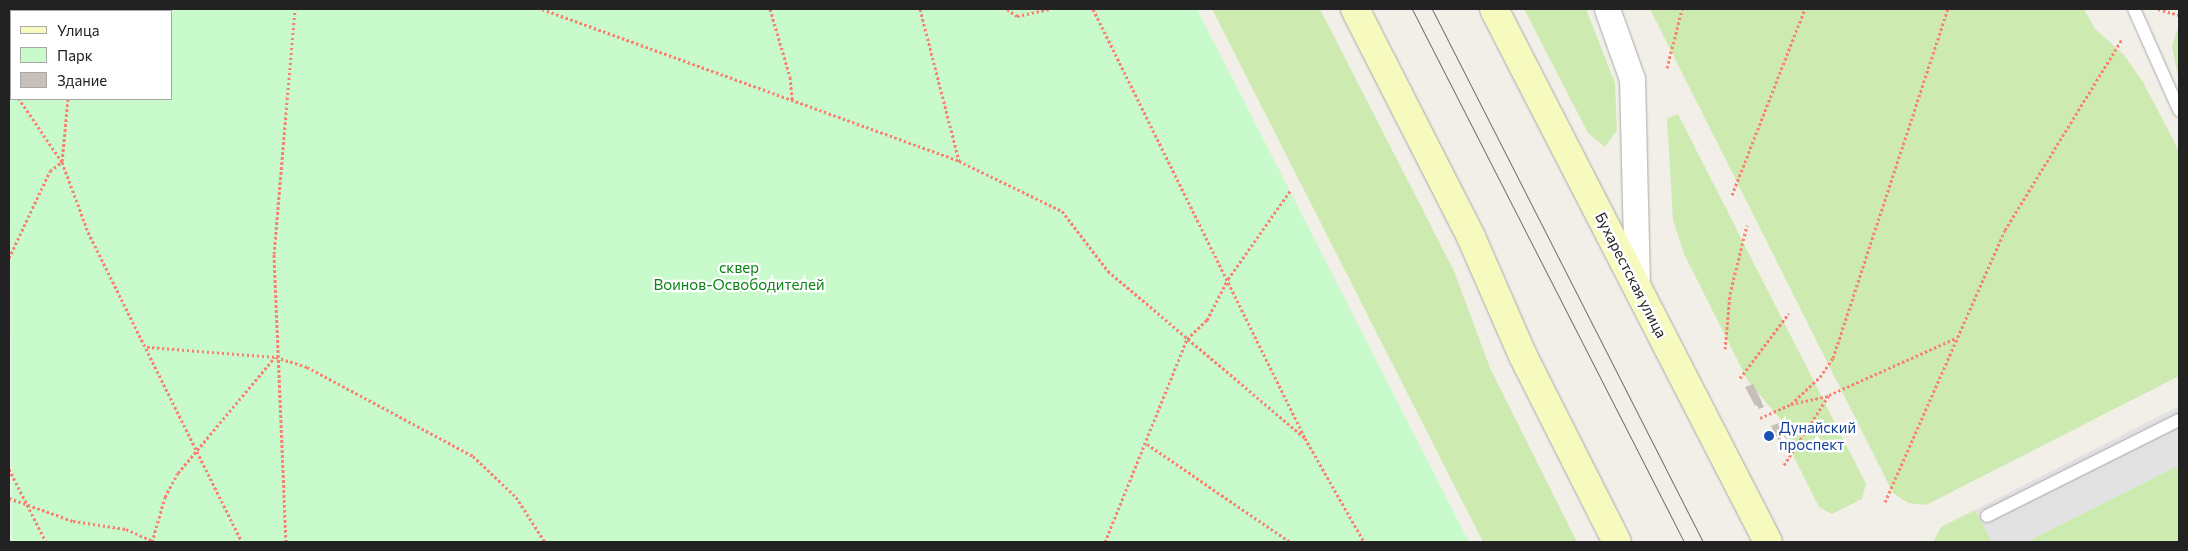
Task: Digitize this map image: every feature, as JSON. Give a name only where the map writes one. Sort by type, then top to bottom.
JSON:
[{"type":"main road","points":[[1355,9],[1471,237],[1523,356],[1617,542]]},
{"type":"main road","name":"Бухарестская улица","points":[[1494,9],[1768,542]]},
{"type":"street","points":[[1607,9],[1632,79],[1636,285]]},
{"type":"lane","points":[[2134,9],[2179,110]]},
{"type":"lane","points":[[1987,516],[2179,420]]},
{"type":"path","points":[[286,542],[276,357],[274,254],[295,9]]},
{"type":"path","points":[[542,9],[959,161],[1062,211],[1108,271],[1166,316],[1187,339],[1305,438]]},
{"type":"path","points":[[770,9],[790,77],[792,100]]},
{"type":"path","points":[[920,9],[959,161]]},
{"type":"path","points":[[1007,9],[1018,16],[1049,9]]},
{"type":"path","points":[[1093,9],[1305,438],[1364,542]]},
{"type":"path","points":[[1667,68],[1682,9]]},
{"type":"path","points":[[1732,195],[1805,9]]},
{"type":"path","points":[[1791,404],[1820,377],[1833,358],[1948,9]]},
{"type":"path","points":[[2157,9],[2179,16]]},
{"type":"path","points":[[1885,502],[1956,337],[2005,230],[2123,34]]},
{"type":"path","points":[[20,100],[62,162],[88,232],[242,542]]},
{"type":"path","points":[[9,258],[50,171],[62,162],[68,100]]},
{"type":"path","points":[[1105,542],[1147,444],[1187,339],[1208,320],[1228,279],[1290,191]]},
{"type":"path","points":[[1725,349],[1730,294],[1746,224]]},
{"type":"path","points":[[1740,378],[1789,313]]},
{"type":"path","points":[[1760,418],[1791,404],[1829,395],[1956,337]]},
{"type":"path","points":[[146,347],[276,357],[307,367],[472,456],[516,497],[546,542]]},
{"type":"path","points":[[9,498],[25,501],[73,521],[126,529],[153,542],[165,497],[196,448],[276,357]]},
{"type":"path","points":[[1784,465],[1829,395]]},
{"type":"path","points":[[1147,444],[1290,542]]},
{"type":"path","points":[[9,469],[46,542]]},
{"type":"green space","name":"сквер Воинов-Освободителей","points":[[9,9],[1197,9],[1469,542],[12,542]]},
{"type":"green space","points":[[1212,9],[1320,9],[1454,271],[1490,368],[1577,542],[1483,542]]},
{"type":"green space","points":[[1524,9],[1586,9],[1615,83],[1617,130],[1605,147],[1588,133]]},
{"type":"green space","points":[[1650,9],[2084,9],[2095,29],[2124,55],[2143,82],[2179,151],[2179,376],[1926,505],[1908,503],[1893,493]]},
{"type":"green space","points":[[2179,25],[2179,82],[2172,46]]},
{"type":"green space","points":[[1678,114],[1866,484],[1862,499],[1832,514],[1819,507],[1788,445],[1792,442],[1781,420],[1748,381],[1684,254],[1673,220],[1667,119]]},
{"type":"green space","points":[[2179,465],[2179,542],[2026,542]]},
{"type":"green space","points":[[1975,510],[1992,542],[1933,542],[1941,527]]},
{"type":"shaded area","points":[[2179,406],[2179,465],[2026,542],[1992,542],[1975,510]]},
{"type":"building","points":[[1753,384],[1762,402],[1755,406],[1745,387]]},
{"type":"building","points":[[1779,423],[1788,441],[1781,445],[1771,426]]},
{"type":"tram line","points":[[1412,9],[1684,542]]},
{"type":"tram line","points":[[1432,9],[1703,542]]},
{"type":"place","name":"Дунайский проспект","points":[[1769,436]]}]
